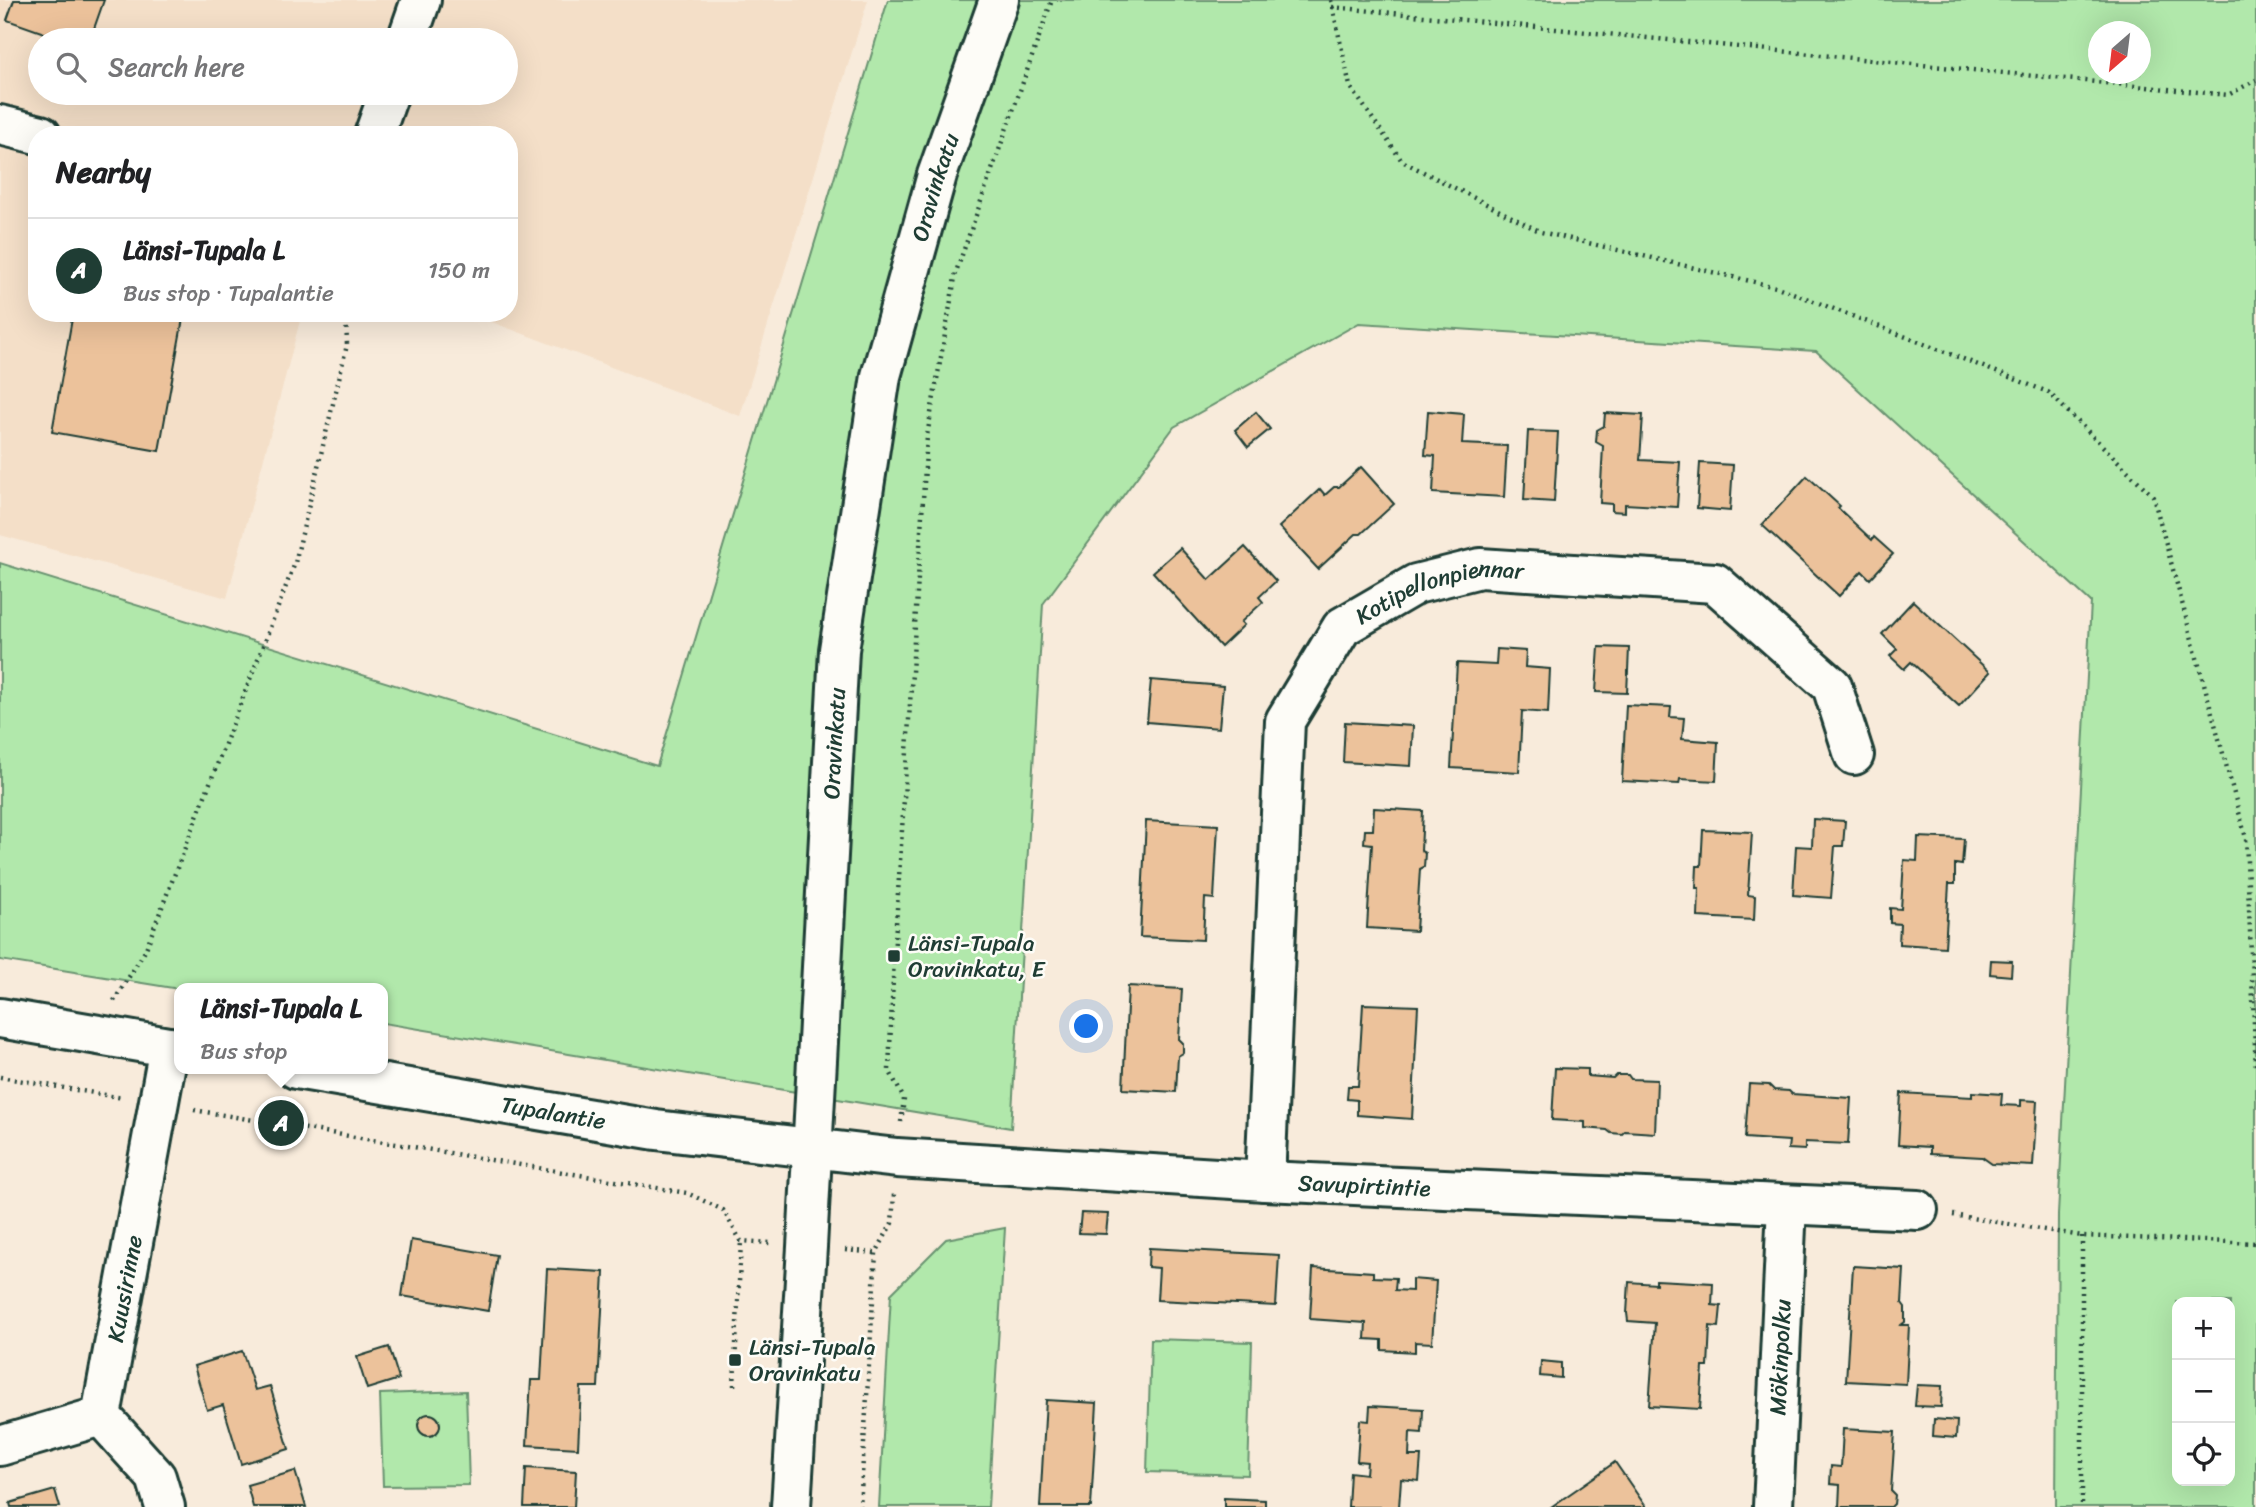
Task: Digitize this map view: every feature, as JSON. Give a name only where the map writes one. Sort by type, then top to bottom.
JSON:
[{"type":"street","points":[[411,28],[421,0]]},
{"type":"street","name":"Oravinkatu","points":[[791,1507],[839,650],[881,376],[937,175],[999,0]]},
{"type":"street","points":[[377,126],[385,105]]},
{"type":"street","points":[[0,125],[28,132]]},
{"type":"street","name":"Kotipellonpiennar","points":[[1265,1181],[1284,721],[1342,627],[1416,584],[1480,568],[1715,583],[1832,686],[1854,755]]},
{"type":"street","points":[[0,1018],[174,1048]]},
{"type":"street","name":"Kuusirinne","points":[[100,1416],[158,1104],[174,1048]]},
{"type":"street","name":"Tupalantie","points":[[326,1074],[656,1130],[811,1149]]},
{"type":"street","name":"Savupirtintie","points":[[811,1149],[897,1158],[1265,1181],[1918,1210]]},
{"type":"street","name":"Mökinpolku","points":[[1773,1507],[1787,1205]]},
{"type":"street","points":[[0,1446],[100,1416],[156,1477],[165,1507]]},
{"type":"path","points":[[860,1507],[876,1253],[892,1223],[904,1099],[889,1070],[927,436],[956,272],[1052,0]]},
{"type":"path","points":[[1331,0],[1350,86],[1402,161],[1541,232],[1780,288],[2048,392],[2153,496],[2246,838],[2256,1070]]},
{"type":"path","points":[[1332,7],[2228,94],[2256,80]]},
{"type":"path","points":[[114,1001],[145,951],[295,563],[347,345],[346,322]]},
{"type":"path","points":[[0,1077],[687,1193],[723,1210],[741,1241],[734,1386]]},
{"type":"path","points":[[1918,1210],[2082,1236],[2256,1243]]},
{"type":"path","points":[[2082,1236],[2082,1507]]},
{"type":"path","points":[[741,1241],[807,1247]]},
{"type":"shaded area","points":[[0,0],[868,0],[740,416],[492,322],[518,322],[518,126],[28,126],[28,322],[300,322],[227,598],[0,535]]},
{"type":"green space","points":[[888,0],[2256,0],[2256,1507],[2056,1507],[2058,1215],[2091,602],[1816,351],[1359,323],[1174,427],[1043,604],[1011,1128],[388,1024],[388,983],[174,983],[174,988],[0,960],[0,563],[657,766]]},
{"type":"green space","points":[[1005,1228],[988,1507],[879,1507],[891,1294],[946,1239]]},
{"type":"green space","points":[[1151,1339],[1252,1342],[1248,1475],[1147,1472]]},
{"type":"green space","points":[[466,1391],[469,1485],[383,1486],[380,1394]]},
{"type":"building","points":[[14,0],[104,0],[94,28],[30,28],[7,20]]},
{"type":"building","points":[[71,322],[182,322],[159,451],[52,432]]},
{"type":"building","points":[[1428,411],[1464,414],[1462,444],[1507,446],[1504,497],[1433,493],[1435,456],[1425,455]]},
{"type":"building","points":[[1256,412],[1270,429],[1248,447],[1235,430]]},
{"type":"building","points":[[1605,413],[1643,415],[1640,460],[1680,462],[1677,507],[1625,504],[1625,512],[1612,511],[1612,504],[1600,503],[1603,446],[1596,442],[1597,430],[1604,426]]},
{"type":"building","points":[[1528,431],[1558,432],[1554,502],[1524,500]]},
{"type":"building","points":[[1700,463],[1733,465],[1730,511],[1697,508]]},
{"type":"building","points":[[1361,467],[1394,504],[1318,569],[1279,527],[1320,489],[1325,495],[1334,487],[1339,487]]},
{"type":"building","points":[[1807,476],[1872,540],[1874,537],[1893,554],[1870,579],[1862,571],[1839,596],[1762,525]]},
{"type":"building","points":[[1245,547],[1276,581],[1259,597],[1263,602],[1241,622],[1244,625],[1221,647],[1153,572],[1180,548],[1209,580]]},
{"type":"building","points":[[1913,601],[1990,672],[1959,706],[1911,662],[1904,669],[1890,656],[1897,649],[1882,634]]},
{"type":"building","points":[[1599,647],[1629,648],[1627,693],[1596,692]]},
{"type":"building","points":[[1497,649],[1526,651],[1525,667],[1550,669],[1548,713],[1522,711],[1519,772],[1451,768],[1457,663],[1496,665]]},
{"type":"building","points":[[1151,680],[1223,686],[1219,728],[1147,722]]},
{"type":"building","points":[[1626,705],[1671,707],[1670,717],[1684,718],[1682,739],[1718,742],[1716,781],[1680,779],[1679,784],[1622,781]]},
{"type":"building","points":[[1345,722],[1413,726],[1411,766],[1343,762]]},
{"type":"building","points":[[1374,808],[1423,811],[1421,851],[1425,853],[1424,867],[1420,869],[1416,931],[1367,928],[1372,844],[1364,843],[1365,830],[1373,830]]},
{"type":"building","points":[[1813,819],[1845,821],[1843,846],[1835,846],[1831,898],[1793,895],[1796,846],[1812,847]]},
{"type":"building","points":[[1146,821],[1218,825],[1214,899],[1205,898],[1203,940],[1140,937]]},
{"type":"building","points":[[1703,830],[1752,832],[1748,895],[1755,896],[1754,920],[1698,917],[1697,866],[1701,866]]},
{"type":"building","points":[[1918,837],[1964,839],[1962,865],[1955,864],[1955,884],[1949,884],[1945,947],[1899,944],[1900,924],[1890,923],[1890,908],[1901,909],[1904,860],[1917,861]]},
{"type":"building","points":[[1991,960],[2012,961],[2011,976],[1990,974]]},
{"type":"building","points":[[1128,986],[1182,989],[1179,1039],[1183,1043],[1183,1053],[1178,1056],[1176,1092],[1123,1089]]},
{"type":"building","points":[[1363,1004],[1418,1006],[1412,1119],[1357,1115],[1357,1100],[1347,1099],[1348,1086],[1358,1086]]},
{"type":"building","points":[[1555,1068],[1588,1069],[1588,1076],[1613,1078],[1616,1075],[1628,1075],[1631,1079],[1657,1080],[1655,1133],[1611,1133],[1607,1130],[1585,1128],[1585,1122],[1552,1120]]},
{"type":"building","points":[[1749,1084],[1769,1085],[1774,1090],[1789,1091],[1792,1094],[1851,1098],[1848,1144],[1805,1142],[1805,1150],[1788,1149],[1789,1141],[1745,1138]]},
{"type":"building","points":[[1972,1092],[2002,1094],[2001,1105],[2021,1106],[2021,1100],[2037,1101],[2033,1166],[1992,1164],[1982,1157],[1930,1154],[1930,1147],[1898,1145],[1901,1093],[1972,1097]]},
{"type":"building","points":[[1081,1213],[1108,1214],[1106,1234],[1079,1233]]},
{"type":"building","points":[[411,1240],[497,1255],[488,1311],[402,1296]]},
{"type":"building","points":[[1149,1248],[1279,1255],[1276,1306],[1157,1300],[1159,1268],[1148,1267]]},
{"type":"building","points":[[1853,1266],[1904,1269],[1902,1303],[1905,1307],[1905,1322],[1901,1325],[1909,1325],[1906,1384],[1846,1381]]},
{"type":"building","points":[[1313,1268],[1373,1272],[1373,1277],[1396,1278],[1395,1290],[1412,1291],[1412,1279],[1436,1281],[1432,1343],[1415,1342],[1415,1352],[1382,1350],[1382,1340],[1365,1339],[1366,1323],[1310,1319]]},
{"type":"building","points":[[547,1269],[604,1272],[598,1387],[581,1387],[578,1448],[527,1445],[531,1380],[541,1380]]},
{"type":"building","points":[[1656,1280],[1713,1283],[1712,1305],[1721,1306],[1719,1327],[1710,1326],[1708,1367],[1703,1367],[1700,1409],[1649,1406],[1655,1323],[1628,1321],[1627,1313],[1629,1282],[1656,1284]]},
{"type":"building","points":[[389,1347],[399,1379],[367,1389],[357,1357]]},
{"type":"building","points":[[242,1351],[255,1390],[270,1386],[289,1449],[241,1464],[223,1405],[207,1410],[194,1366]]},
{"type":"building","points":[[1541,1361],[1561,1363],[1561,1378],[1540,1376]]},
{"type":"building","points":[[1917,1385],[1942,1386],[1941,1407],[1915,1406]]},
{"type":"building","points":[[1046,1400],[1097,1403],[1091,1507],[1040,1507]]},
{"type":"building","points":[[1370,1406],[1423,1409],[1422,1433],[1410,1432],[1409,1456],[1421,1456],[1419,1481],[1401,1479],[1399,1507],[1348,1507],[1350,1472],[1366,1474],[1367,1462],[1357,1461],[1360,1420],[1369,1421]]},
{"type":"building","points":[[429,1414],[437,1417],[440,1425],[437,1433],[429,1436],[421,1433],[418,1425],[421,1417]]},
{"type":"building","points":[[1934,1419],[1957,1421],[1956,1438],[1933,1436]]},
{"type":"building","points":[[1843,1429],[1895,1432],[1891,1491],[1895,1495],[1891,1507],[1839,1507],[1840,1485],[1830,1484],[1831,1466],[1841,1467]]},
{"type":"building","points":[[1615,1462],[1646,1507],[1551,1507],[1597,1475]]},
{"type":"building","points":[[526,1468],[576,1471],[574,1507],[524,1507]]},
{"type":"building","points":[[295,1471],[306,1507],[253,1507],[247,1485]]},
{"type":"building","points":[[55,1490],[60,1507],[11,1507],[10,1503]]},
{"type":"building","points":[[1224,1498],[1265,1500],[1265,1507],[1224,1507]]},
{"type":"place","name":"Länsi-Tupala Oravinkatu, E","points":[[894,956]]},
{"type":"place","name":"Länsi-Tupala L","points":[[281,1123]]},
{"type":"place","name":"Länsi-Tupala Oravinkatu","points":[[735,1360]]}]
